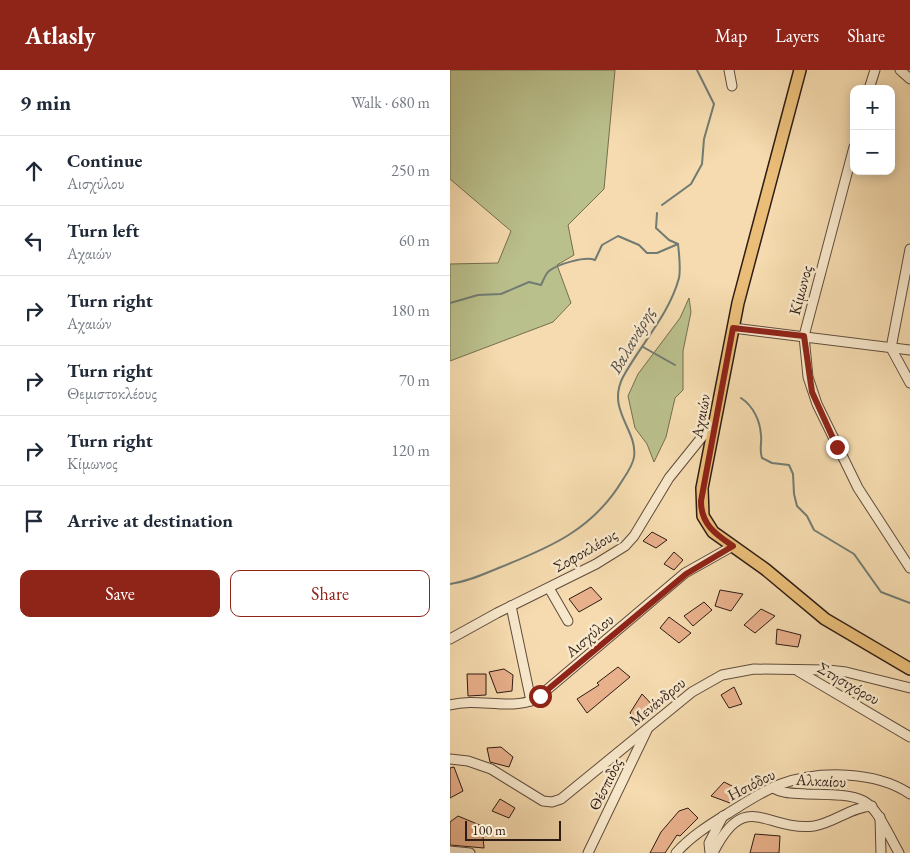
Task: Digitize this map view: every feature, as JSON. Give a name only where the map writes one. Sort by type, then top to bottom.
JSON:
[{"type":"main road","name":"Αχαιών","points":[[800,70],[733,328],[702,488],[702,508],[708,526],[776,577],[832,624],[910,669]]},
{"type":"street","points":[[729,70],[732,86]]},
{"type":"street","points":[[871,85],[874,70]]},
{"type":"street","points":[[900,70],[910,79]]},
{"type":"street","name":"Κίμωνος","points":[[850,162],[804,336],[810,385],[817,404],[862,495],[910,568]]},
{"type":"street","points":[[910,249],[891,348],[910,384]]},
{"type":"street","points":[[733,328],[910,350]]},
{"type":"street","name":"Σοφοκλέους","points":[[450,639],[609,556],[628,543],[669,478],[716,420]]},
{"type":"street","name":"Αισχύλου","points":[[531,701],[544,693],[686,574],[733,546]]},
{"type":"street","points":[[549,588],[568,620]]},
{"type":"street","points":[[450,705],[460,702],[518,703],[531,701],[511,606]]},
{"type":"street","name":"Μενάνδρου","points":[[450,760],[468,761],[485,766],[540,800],[552,802],[560,799],[692,692],[722,675],[754,669],[798,671],[818,669],[846,672],[910,688]]},
{"type":"street","name":"Στησιχόρου","points":[[798,671],[910,737]]},
{"type":"street","name":"Θέσπιδος","points":[[588,853],[648,728]]},
{"type":"street","name":"Ησιόδου","points":[[676,853],[688,841],[723,816],[773,788],[807,778],[853,776],[886,781],[910,794]]},
{"type":"street","name":"Αλκαίου","points":[[773,788],[786,793],[848,796],[866,800],[872,806]]},
{"type":"street","points":[[711,853],[728,829],[746,817],[759,816],[811,826],[862,807],[872,806],[899,853]]},
{"type":"street","points":[[711,853],[709,843],[723,816]]},
{"type":"street","points":[[880,817],[881,853]]},
{"type":"street","points":[[450,851],[470,853]]},
{"type":"green space","points":[[450,70],[615,70],[604,189],[568,225],[574,255],[557,265],[571,303],[553,322],[450,361],[450,264],[498,263],[511,231],[450,179]]},
{"type":"green space","points":[[689,298],[691,312],[683,351],[683,390],[675,398],[666,437],[654,462],[647,444],[635,428],[628,396],[638,374],[680,318]]},
{"type":"building","points":[[652,532],[667,540],[656,548],[643,541]]},
{"type":"building","points":[[674,552],[683,560],[674,570],[664,564]]},
{"type":"building","points":[[591,587],[602,599],[579,612],[569,599]]},
{"type":"building","points":[[720,590],[743,594],[731,611],[715,606]]},
{"type":"building","points":[[704,602],[712,610],[693,626],[684,616]]},
{"type":"building","points":[[761,609],[775,616],[755,633],[744,625]]},
{"type":"building","points":[[669,617],[691,633],[679,643],[660,628]]},
{"type":"building","points":[[777,629],[801,635],[798,647],[776,644]]},
{"type":"building","points":[[618,667],[630,677],[587,713],[577,699],[599,685],[597,683]]},
{"type":"building","points":[[504,669],[513,675],[512,691],[497,693],[489,672]]},
{"type":"building","points":[[467,674],[486,674],[486,695],[468,696]]},
{"type":"building","points":[[734,687],[742,704],[729,708],[721,695]]},
{"type":"building","points":[[642,694],[657,710],[640,724],[630,713]]},
{"type":"building","points":[[501,747],[513,757],[509,767],[490,762],[487,748]]},
{"type":"building","points":[[454,767],[463,791],[450,798],[450,768]]},
{"type":"building","points":[[724,782],[738,789],[730,803],[711,796]]},
{"type":"building","points":[[500,799],[515,808],[509,818],[492,811]]},
{"type":"building","points":[[688,808],[698,818],[680,836],[677,835],[665,853],[650,853],[661,832],[679,811]]},
{"type":"building","points":[[458,816],[482,826],[484,848],[450,845],[450,822]]},
{"type":"building","points":[[755,834],[780,836],[779,853],[750,853]]},
{"type":"waterway","name":"Βαλανάρης","points":[[662,205],[691,184],[702,164],[704,139],[714,104],[697,70]]},
{"type":"waterway","name":"Βαλανάρης","points":[[450,584],[476,577],[554,544],[598,512],[611,498],[629,470],[634,457],[634,447],[620,410],[618,400],[619,389],[630,365],[669,304],[680,274],[678,244],[669,240],[656,228],[657,213]]},
{"type":"waterway","points":[[450,303],[478,295],[501,294],[529,282],[541,285],[548,272],[553,268],[572,261],[595,260],[602,245],[618,236],[639,245],[647,253],[657,253],[678,244]]},
{"type":"waterway","points":[[643,347],[675,365]]},
{"type":"waterway","points":[[741,398],[752,409],[759,424],[762,458],[772,463],[789,465],[793,474],[797,506],[807,516],[814,530],[854,554],[881,592],[910,603]]},
{"type":"route","points":[[540,696],[686,574],[733,546],[713,532],[708,526],[704,520],[701,501],[733,328],[804,336],[808,378],[812,392],[837,447]]}]
